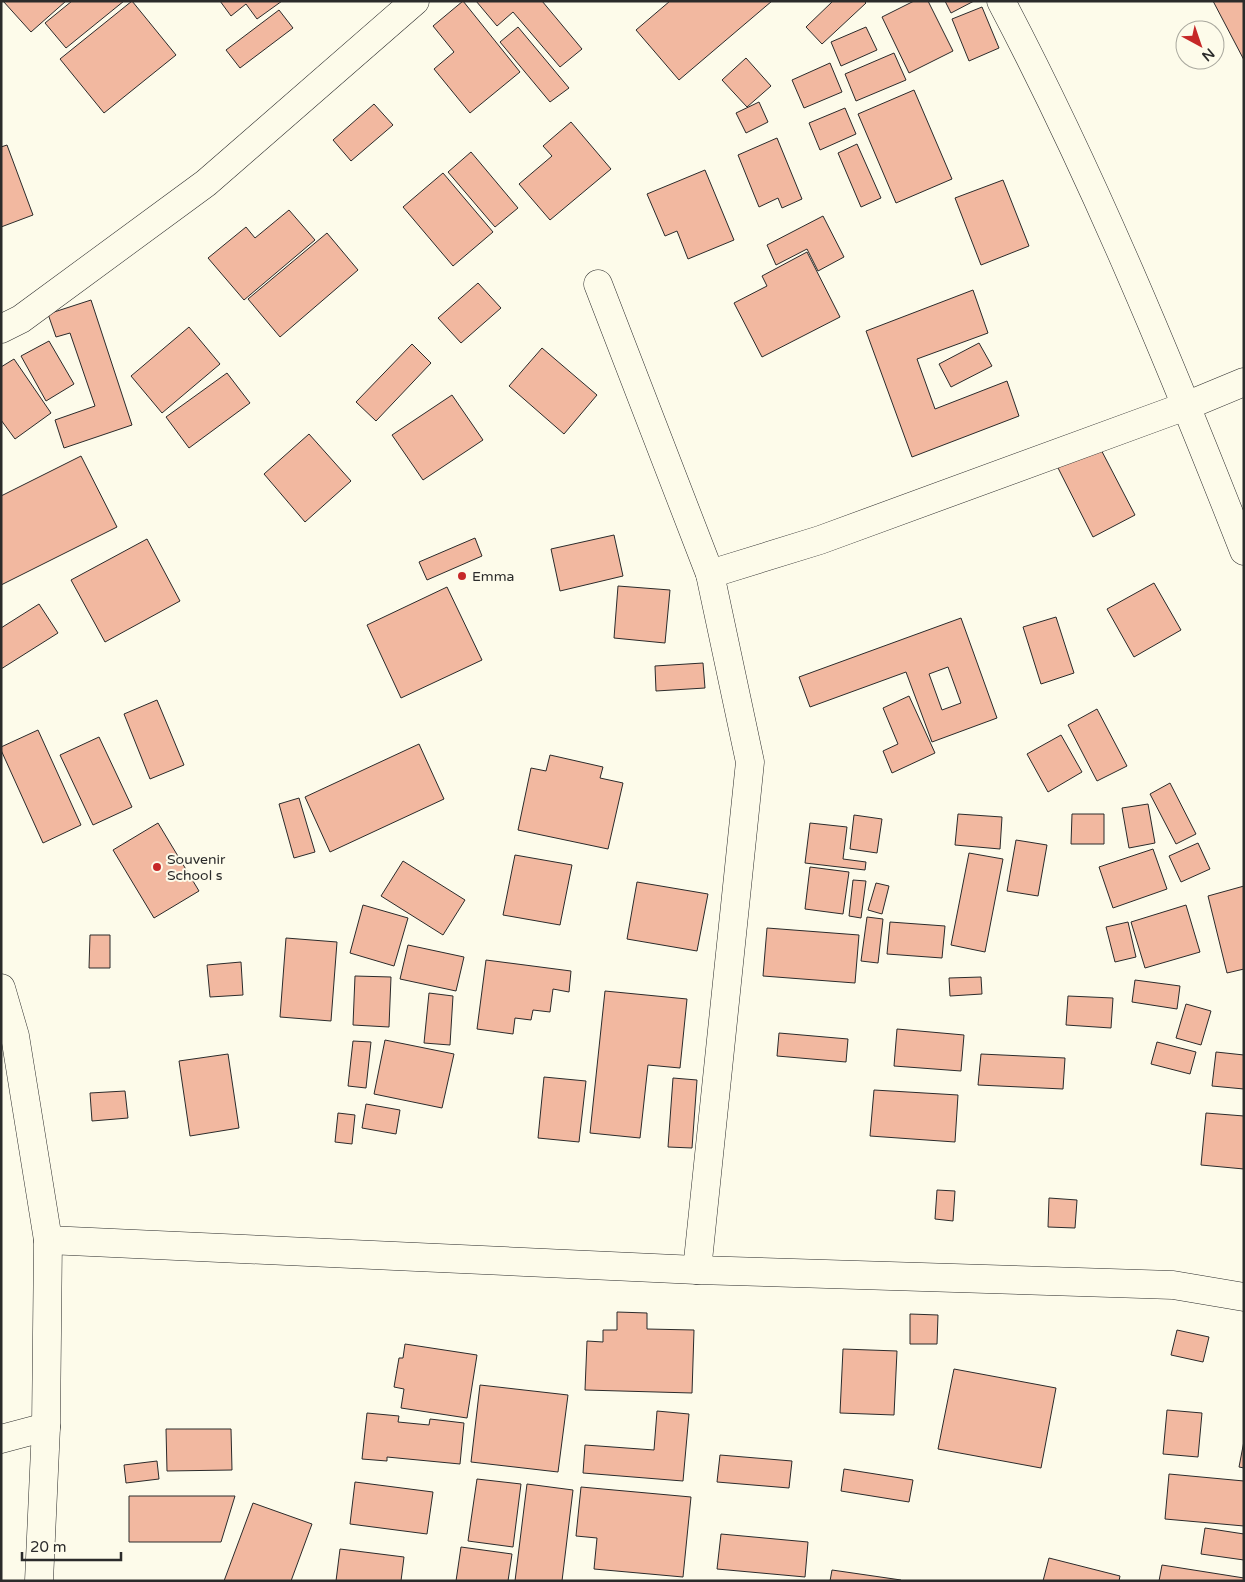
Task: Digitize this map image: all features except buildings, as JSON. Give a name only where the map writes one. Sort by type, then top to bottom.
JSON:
[{"type":"street","points":[[1,329],[21,319],[206,183],[415,1]]},
{"type":"street","points":[[1001,1],[1049,92],[1186,406],[1244,551]]},
{"type":"street","points":[[598,284],[710,574],[750,762],[697,1270]]},
{"type":"street","points":[[710,574],[820,540],[1186,406],[1244,382]]},
{"type":"street","points":[[1,988],[15,1036],[48,1240],[46,1427],[39,1581]]},
{"type":"street","points":[[48,1240],[697,1270],[1173,1284],[1244,1297]]},
{"type":"street","points":[[1,1439],[46,1427]]},
{"type":"place","name":"Emma","points":[[462,576]]},
{"type":"place","name":"Souvenir School s","points":[[157,867]]}]
